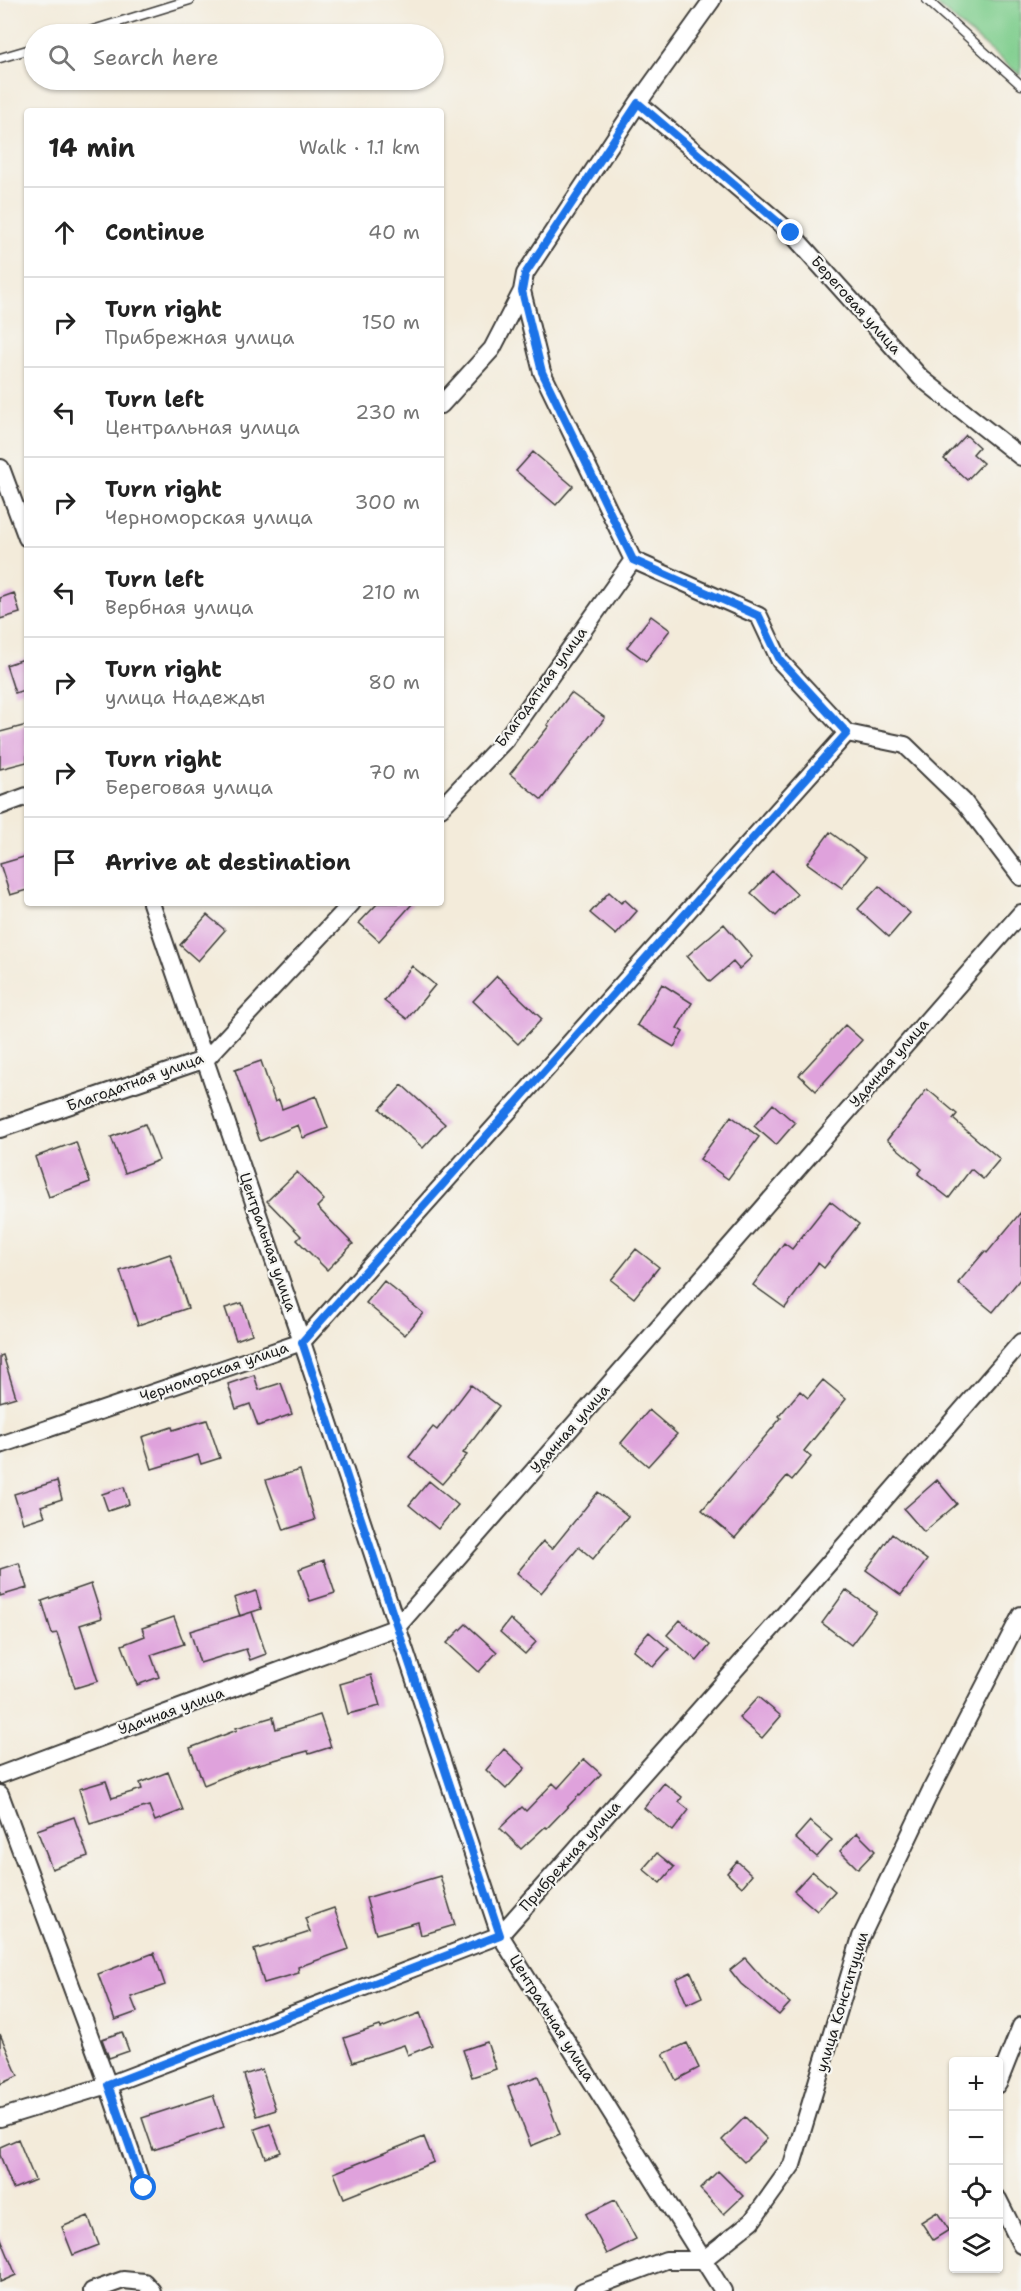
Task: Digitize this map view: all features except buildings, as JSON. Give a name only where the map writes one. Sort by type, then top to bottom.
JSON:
[{"type":"street","points":[[444,402],[492,349],[522,291],[525,274],[638,103],[712,0]]},
{"type":"street","name":"Береговая улица","points":[[638,103],[791,233],[921,378],[1021,457]]},
{"type":"street","points":[[522,291],[542,372],[633,560],[759,616],[780,660],[847,733],[905,745],[964,802],[1021,877]]},
{"type":"street","points":[[1,468],[24,530]]},
{"type":"street","name":"Благодатная улица","points":[[444,805],[505,740],[633,560]]},
{"type":"street","name":"Черноморская улица","points":[[0,1445],[302,1342],[847,733]]},
{"type":"street","points":[[0,806],[24,797]]},
{"type":"street","name":"Центральная улица","points":[[152,906],[302,1342],[500,1935],[723,2291]]},
{"type":"street","name":"Благодатная улица","points":[[0,1129],[206,1059],[349,906]]},
{"type":"street","name":"Удачная улица","points":[[0,1775],[398,1626],[1021,913]]},
{"type":"street","name":"Прибрежная улица","points":[[0,2118],[108,2085],[500,1935],[803,1593],[1021,1342]]},
{"type":"street","name":"улица Конституции","points":[[703,2260],[752,2221],[792,2165],[861,1937],[932,1788],[1021,1615]]},
{"type":"street","points":[[0,1794],[144,2188]]},
{"type":"street","points":[[1003,2073],[1021,2026]]},
{"type":"street","points":[[1003,2207],[1021,2245]]},
{"type":"street","points":[[583,2291],[666,2260],[703,2260]]},
{"type":"street","points":[[92,2291],[123,2280],[144,2282],[152,2291]]},
{"type":"lane","points":[[112,24],[190,0]]},
{"type":"lane","points":[[927,0],[1021,85]]},
{"type":"lane","points":[[0,58],[24,51]]},
{"type":"green space","points":[[931,0],[1021,0],[1021,76]]},
{"type":"route","points":[[144,2188],[108,2085],[500,1935],[302,1342],[847,733],[780,660],[759,616],[633,560],[542,372],[522,291],[525,274],[638,103],[791,233]]}]
